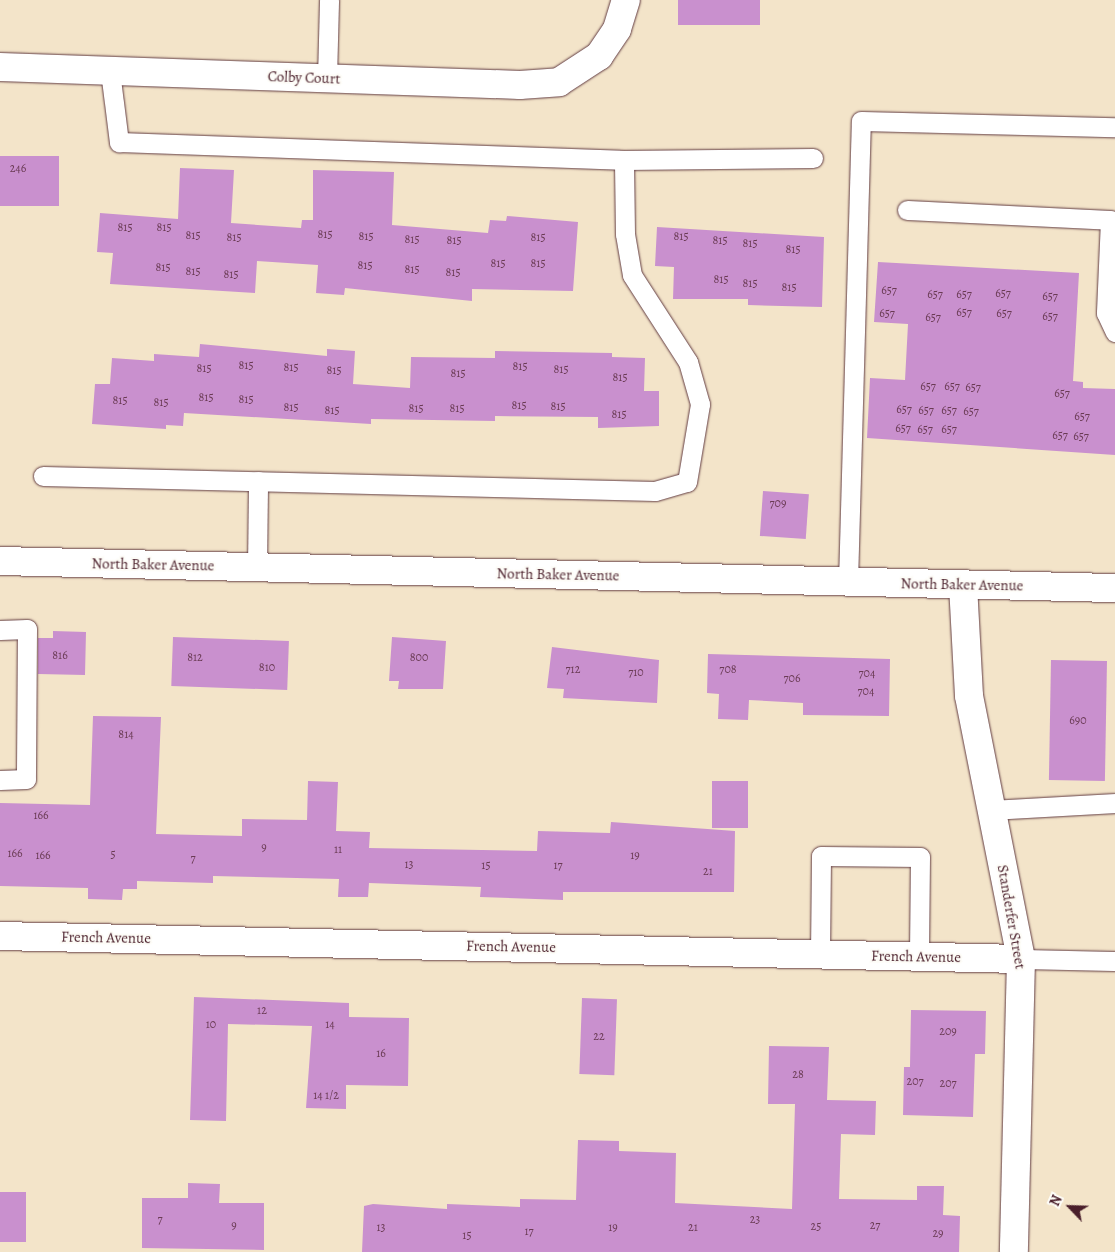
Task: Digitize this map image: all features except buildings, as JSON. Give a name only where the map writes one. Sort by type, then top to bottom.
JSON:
[{"type":"street","name":"Colby Court","points":[[0,67],[520,86],[559,82],[599,56],[617,29],[626,0]]},
{"type":"street","name":"North Baker Avenue","points":[[0,561],[1115,588]]},
{"type":"street","name":"Standerfer Street","points":[[963,585],[969,696],[1022,959],[1014,1252]]},
{"type":"street","name":"French Avenue","points":[[0,936],[1022,959]]},
{"type":"lane","points":[[327,78],[329,0]]},
{"type":"lane","points":[[110,70],[118,142],[624,160],[813,158]]},
{"type":"lane","points":[[848,582],[861,121],[1115,127]]},
{"type":"lane","points":[[43,476],[655,491],[687,482],[700,404],[688,362],[632,275],[625,234],[624,160]]},
{"type":"lane","points":[[907,210],[1110,220],[1106,313],[1115,332]]},
{"type":"lane","points":[[257,567],[258,481]]},
{"type":"lane","points":[[0,630],[27,630],[26,780],[0,780]]},
{"type":"lane","points":[[992,810],[1115,803]]},
{"type":"lane","points":[[820,954],[821,856],[920,857],[918,957]]},
{"type":"lane","points":[[1022,959],[1115,961]]}]
